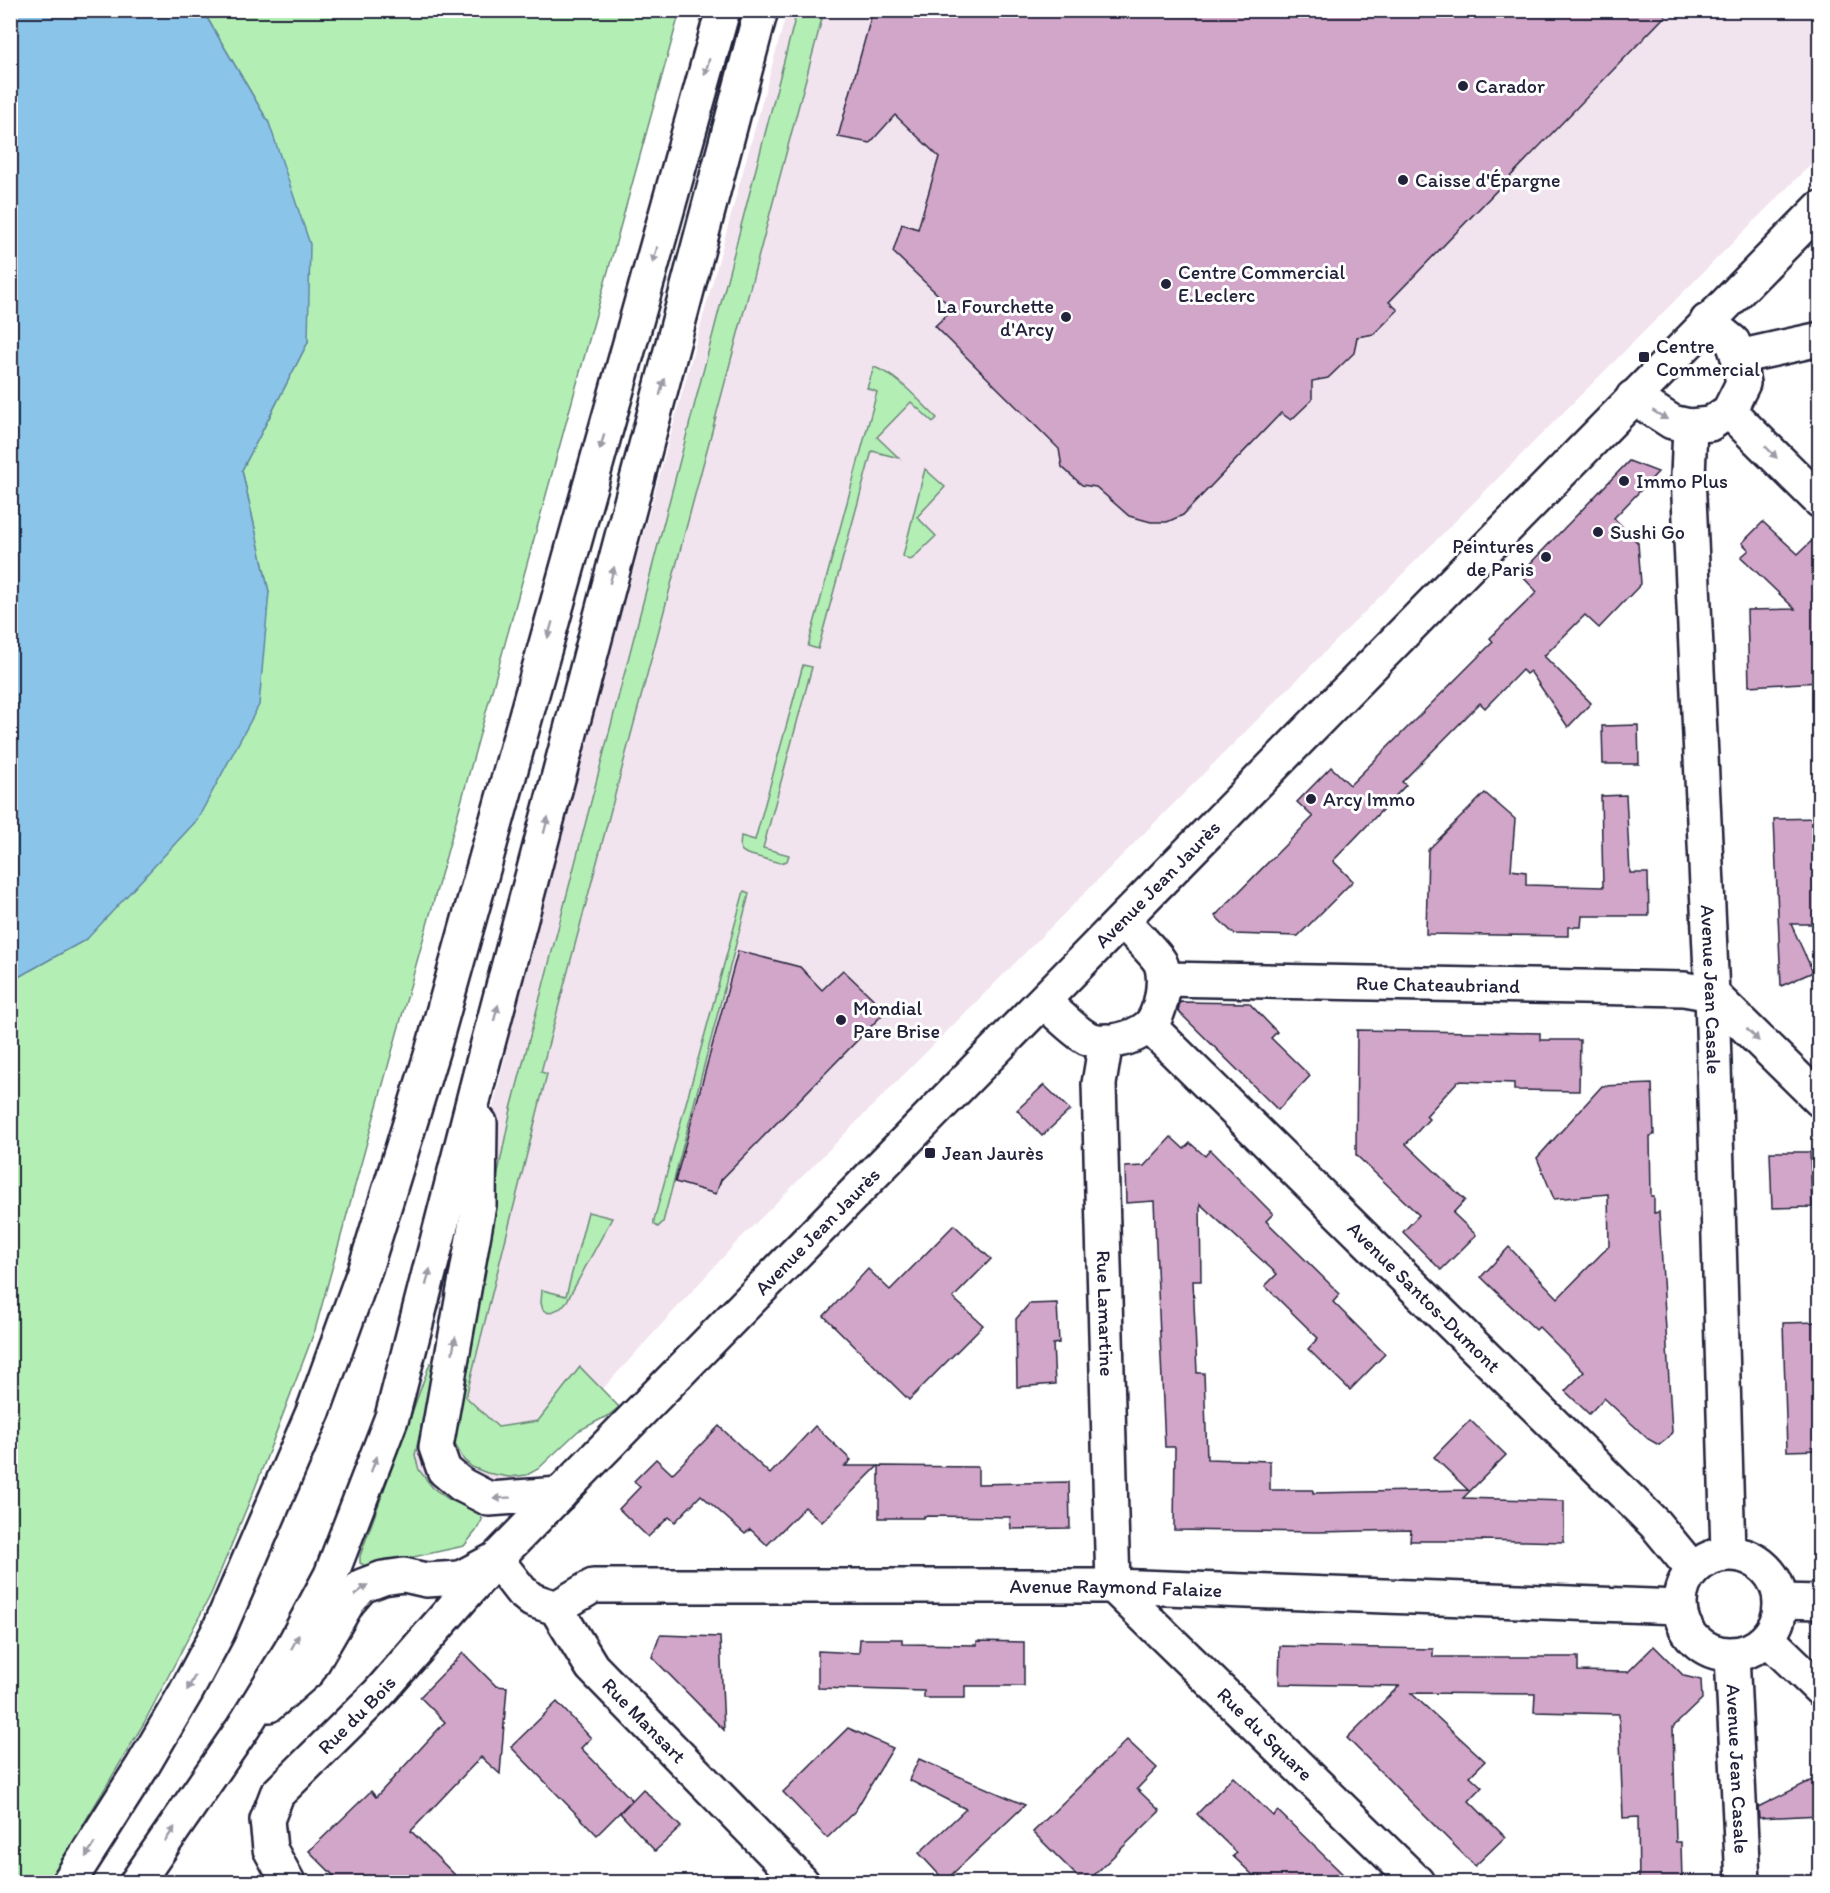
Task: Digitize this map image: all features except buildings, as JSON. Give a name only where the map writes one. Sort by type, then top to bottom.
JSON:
[{"type":"street","points":[[69,1882],[148,1757],[218,1632],[313,1412],[366,1266],[432,1052],[723,10]]},
{"type":"street","points":[[137,1882],[243,1728],[291,1650],[331,1575],[392,1417],[481,1070],[761,10]]},
{"type":"street","name":"Avenue Jean Jaurès","points":[[496,1559],[1820,208]]},
{"type":"street","points":[[1633,398],[1672,422],[1690,426],[1710,423],[1729,411],[1743,382],[1738,357],[1733,342],[1707,321]]},
{"type":"street","points":[[1738,357],[1820,339]]},
{"type":"street","points":[[1729,411],[1820,501]]},
{"type":"street","name":"Avenue Jean Casale","points":[[1690,426],[1689,488],[1712,994],[1728,1553]]},
{"type":"street","points":[[1044,1002],[1087,1038],[1106,1041],[1126,1039],[1149,1026],[1161,1001],[1165,979],[1160,961],[1123,921]]},
{"type":"street","name":"Rue Chateaubriand","points":[[1165,979],[1684,989],[1712,994]]},
{"type":"street","points":[[1712,994],[1820,1100]]},
{"type":"street","name":"Avenue Santos-Dumont","points":[[1149,1026],[1655,1524],[1693,1570]]},
{"type":"street","name":"Rue Lamartine","points":[[1106,1041],[1100,1084],[1113,1586]]},
{"type":"street","points":[[481,1070],[479,1205],[435,1447],[444,1470],[462,1485],[489,1499],[561,1494]]},
{"type":"street","points":[[1728,1553],[1744,1555],[1758,1562],[1770,1572],[1778,1586],[1780,1601],[1780,1615],[1767,1638],[1751,1650],[1732,1654],[1717,1653],[1702,1647],[1690,1636],[1679,1607],[1685,1581],[1693,1570],[1703,1561],[1728,1553]]},
{"type":"street","points":[[243,1728],[308,1671],[348,1602],[362,1586],[383,1578],[404,1575],[426,1580],[460,1578],[496,1559],[521,1591],[532,1600],[556,1608]]},
{"type":"street","name":"Rue du Bois","points":[[288,1882],[270,1849],[267,1820],[277,1794],[378,1694],[496,1559]]},
{"type":"street","name":"Avenue Raymond Falaize","points":[[556,1608],[593,1586],[1113,1586],[1679,1607]]},
{"type":"street","name":"Rue du Square","points":[[1113,1586],[1417,1882]]},
{"type":"street","points":[[1780,1601],[1820,1602]]},
{"type":"street","name":"Rue Mansart","points":[[556,1608],[592,1667],[802,1882]]},
{"type":"street","points":[[1767,1638],[1820,1689]]},
{"type":"street","name":"Avenue Jean Casale","points":[[1732,1654],[1743,1882]]},
{"type":"shaded area","points":[[787,11],[1819,11],[1819,156],[736,1243],[462,1543],[362,1561],[433,1362],[538,917]]},
{"type":"green space","points":[[203,11],[680,11],[315,1330],[255,1488],[211,1594],[144,1723],[49,1882],[11,1882],[11,981],[87,939],[269,592],[242,470],[308,342],[269,123]]},
{"type":"green space","points":[[797,11],[824,11],[541,1072],[547,1074],[466,1397],[498,1427],[538,1421],[580,1367],[619,1407],[609,1415],[578,1431],[538,1469],[527,1475],[509,1477],[487,1473],[472,1467],[464,1460],[456,1446],[451,1429],[458,1369],[511,1109]]},
{"type":"green space","points":[[874,367],[900,383],[937,418],[933,422],[911,402],[877,437],[899,458],[872,451],[818,649],[808,646],[877,392],[867,388]]},
{"type":"green space","points":[[925,469],[945,487],[917,517],[936,536],[909,560],[903,556]]},
{"type":"green space","points":[[803,665],[812,667],[763,848],[789,855],[787,861],[780,863],[742,851],[741,836],[755,840]]},
{"type":"green space","points":[[744,891],[749,893],[748,898],[663,1222],[658,1227],[654,1224],[654,1220]]},
{"type":"green space","points":[[588,1212],[612,1218],[567,1301],[561,1308],[549,1313],[543,1310],[542,1290],[566,1296]]},
{"type":"green space","points":[[430,1363],[435,1365],[415,1455],[419,1470],[433,1488],[450,1500],[476,1510],[482,1520],[464,1546],[367,1567],[360,1563],[360,1556]]},
{"type":"water","points":[[11,10],[203,11],[269,123],[310,244],[308,342],[242,470],[269,592],[259,705],[197,820],[87,939],[11,981]]},
{"type":"place","name":"Carador","points":[[1463,86]]},
{"type":"place","name":"Caisse d'Épargne","points":[[1403,180]]},
{"type":"place","name":"Centre Commercial E.Leclerc","points":[[1166,284]]},
{"type":"place","name":"La Fourchette d'Arcy","points":[[1066,317]]},
{"type":"place","name":"Centre Commercial","points":[[1644,357]]},
{"type":"place","name":"Immo Plus","points":[[1624,481]]},
{"type":"place","name":"Sushi Go","points":[[1598,532]]},
{"type":"place","name":"Peintures de Paris","points":[[1546,557]]},
{"type":"place","name":"Arcy Immo","points":[[1311,799]]},
{"type":"place","name":"Mondial Pare Brise","points":[[841,1020]]},
{"type":"place","name":"Jean Jaurès","points":[[930,1153]]}]
